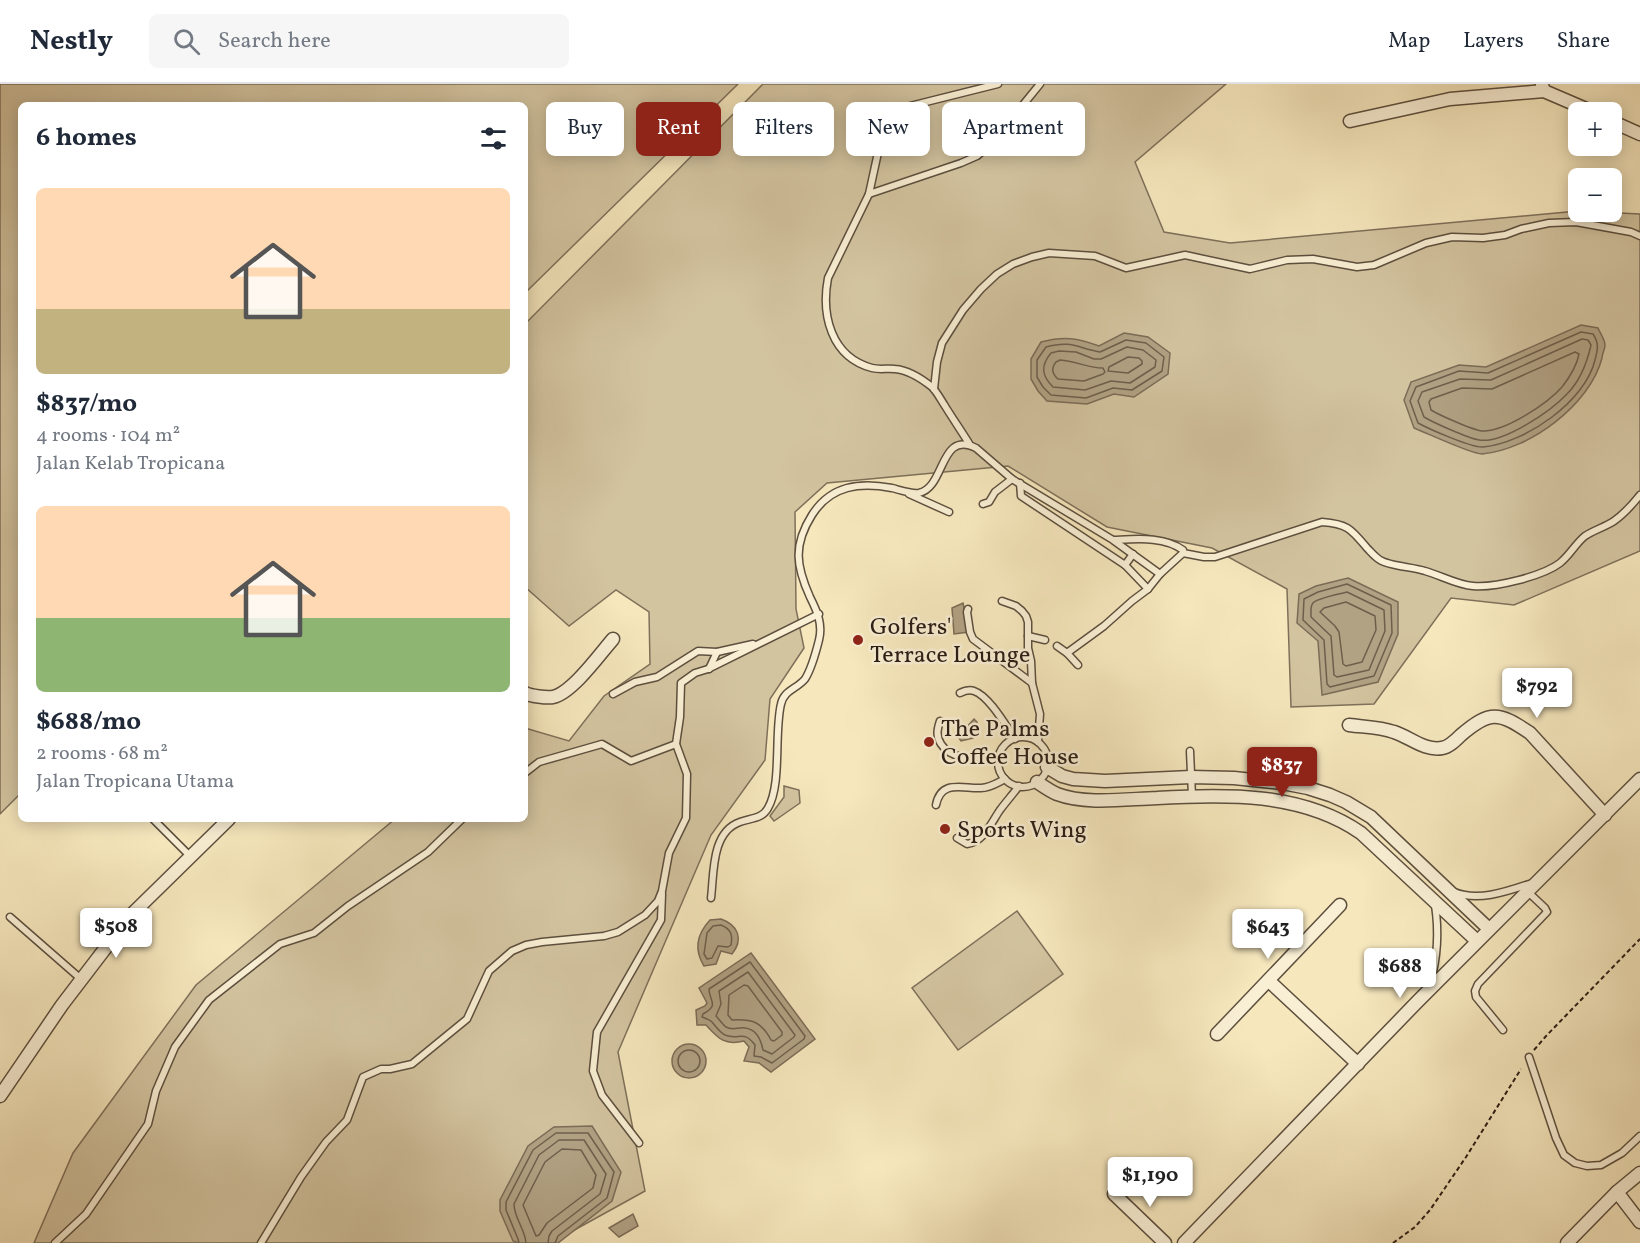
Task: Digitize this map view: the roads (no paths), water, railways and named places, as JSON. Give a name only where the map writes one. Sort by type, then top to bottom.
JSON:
[{"type":"street","points":[[1350,121],[1449,99],[1543,87],[1573,102]]},
{"type":"street","points":[[1622,126],[1640,134]]},
{"type":"street","points":[[528,694],[553,697],[574,685],[613,639]]},
{"type":"street","points":[[1348,725],[1384,729],[1423,746],[1445,748],[1475,723],[1486,717],[1500,716],[1530,733],[1605,815]]},
{"type":"street","points":[[1047,767],[1067,778],[1083,780],[1191,777],[1282,783],[1308,788],[1346,802],[1371,817],[1490,929]]},
{"type":"street","points":[[1184,1243],[1428,991],[1640,779]]},
{"type":"street","points":[[1037,782],[1058,794],[1084,799],[1256,797],[1294,804],[1324,814],[1361,833],[1477,942]]},
{"type":"street","points":[[0,1096],[81,980],[130,916],[226,822]]},
{"type":"street","points":[[1217,1034],[1340,905]]},
{"type":"street","points":[[1269,981],[1358,1064]]},
{"type":"street","points":[[1567,1243],[1617,1192],[1640,1173]]},
{"type":"street","points":[[1617,1192],[1640,1222]]},
{"type":"street","points":[[1114,1194],[1165,1243]]},
{"type":"lane","points":[[970,445],[934,389],[904,371],[874,369],[862,365],[844,352],[836,343],[827,320],[825,299],[828,278],[869,194],[882,134],[889,121],[910,106],[998,84]]},
{"type":"lane","points":[[869,194],[977,156],[992,143],[1040,84]]},
{"type":"lane","points":[[934,389],[942,343],[963,310],[997,274],[1013,264],[1049,253],[1095,255],[1126,268],[1185,255],[1250,269],[1287,260],[1313,259],[1357,267],[1374,265],[1426,243],[1452,237],[1483,238],[1505,235],[1549,223],[1576,222],[1631,232],[1640,236]]},
{"type":"lane","points":[[711,898],[715,857],[724,834],[735,824],[759,817],[770,803],[783,698],[787,692],[801,683],[808,673],[819,640],[821,625],[819,614],[802,579],[798,548],[801,536],[813,513],[832,494],[855,486],[881,486],[920,493],[927,489],[938,474],[950,450],[959,445],[970,445],[1012,479],[1113,540],[1160,574]]},
{"type":"lane","points":[[983,504],[989,502],[995,492],[1012,479]]},
{"type":"lane","points":[[1020,483],[1021,496],[1125,565],[1148,589]]},
{"type":"lane","points":[[900,490],[949,512]]},
{"type":"lane","points":[[1113,540],[1151,539],[1177,546],[1183,550],[1183,553],[1215,557],[1322,522],[1337,523],[1355,532],[1381,561],[1392,565],[1409,566],[1471,586],[1486,586],[1530,576],[1561,562],[1585,536],[1623,514],[1640,495]]},
{"type":"lane","points":[[1067,653],[1148,589],[1160,574],[1183,553]]},
{"type":"lane","points":[[1125,565],[1133,554]]},
{"type":"lane","points":[[1002,601],[1016,606],[1026,616],[1028,622],[1032,683],[1040,714],[1038,742]]},
{"type":"lane","points":[[968,609],[970,632],[973,639],[1032,683]]},
{"type":"lane","points":[[639,1143],[602,1095],[593,1071],[597,1032],[661,920],[662,891],[669,853],[686,818],[687,774],[676,744],[681,683],[695,673],[763,643],[819,614]]},
{"type":"lane","points":[[1028,636],[1045,640]]},
{"type":"lane","points":[[613,694],[635,682],[657,677],[698,651],[717,652],[763,643]]},
{"type":"lane","points":[[1057,646],[1078,665]]},
{"type":"lane","points":[[708,669],[717,652]]},
{"type":"lane","points":[[960,693],[973,690],[981,696],[1015,739]]},
{"type":"lane","points":[[940,721],[937,736],[940,743],[951,754],[968,758],[999,756]]},
{"type":"lane","points":[[1031,738],[1038,742],[1046,753],[1047,767],[1044,776],[1031,785],[1011,784],[1000,772],[998,764],[1002,749],[1015,739],[1031,738]]},
{"type":"lane","points":[[528,771],[539,762],[602,744],[631,761],[676,744]]},
{"type":"lane","points":[[1190,751],[1192,796]]},
{"type":"lane","points":[[936,805],[941,793],[951,787],[984,788],[1005,779]]},
{"type":"lane","points":[[957,838],[967,844],[976,842],[988,830],[1019,786]]},
{"type":"lane","points":[[156,822],[190,856]]},
{"type":"lane","points":[[54,1243],[87,1214],[148,1124],[156,1091],[175,1047],[209,1000],[280,944],[314,933],[348,906],[428,852],[459,822]]},
{"type":"lane","points":[[1448,890],[1473,896],[1491,894],[1537,881]]},
{"type":"lane","points":[[261,1243],[301,1176],[326,1142],[347,1120],[363,1077],[381,1069],[412,1064],[467,1019],[489,971],[512,951],[542,942],[588,938],[618,932],[645,915],[658,902],[662,891]]},
{"type":"lane","points":[[1503,1030],[1476,997],[1475,991],[1478,984],[1545,915],[1545,908],[1527,892]]},
{"type":"lane","points":[[1428,991],[1433,974],[1436,942],[1435,902]]},
{"type":"lane","points":[[10,917],[81,980]]},
{"type":"lane","points":[[1529,1057],[1556,1138],[1564,1155],[1575,1163],[1587,1166],[1601,1165],[1622,1153],[1640,1136]]},
{"type":"water","points":[[1581,325],[1598,328],[1605,345],[1602,358],[1585,392],[1555,422],[1537,434],[1500,451],[1482,454],[1414,428],[1404,400],[1411,382],[1459,365],[1486,367]]},
{"type":"water","points":[[1124,333],[1148,337],[1170,353],[1168,374],[1134,397],[1114,394],[1087,404],[1047,401],[1031,379],[1031,359],[1041,342],[1071,339],[1099,346]]},
{"type":"water","points":[[1348,578],[1398,602],[1398,634],[1378,682],[1322,695],[1318,641],[1297,623],[1299,594],[1316,586]]},
{"type":"water","points":[[963,603],[969,632],[954,634],[952,608]]},
{"type":"water","points":[[974,719],[977,722],[978,733],[973,738],[961,741],[959,738]]},
{"type":"water","points":[[721,919],[735,929],[738,943],[732,954],[721,951],[716,964],[704,966],[698,948],[700,936],[710,920]]},
{"type":"water","points":[[751,953],[815,1039],[771,1072],[759,1063],[744,1061],[749,1047],[744,1041],[726,1042],[706,1025],[697,1025],[696,1010],[707,1003],[699,988]]},
{"type":"water","points":[[689,1044],[701,1049],[706,1061],[701,1073],[689,1078],[677,1073],[672,1061],[677,1049]]},
{"type":"water","points":[[592,1126],[621,1172],[612,1201],[558,1243],[513,1241],[500,1211],[500,1200],[528,1146],[554,1127]]},
{"type":"water","points":[[633,1214],[638,1226],[619,1237],[609,1228]]},
{"type":"place","name":"Golfers' Terrace Lounge","points":[[858,640]]},
{"type":"place","name":"The Palms Coffee House","points":[[929,742]]},
{"type":"place","name":"Sports Wing","points":[[945,829]]}]
